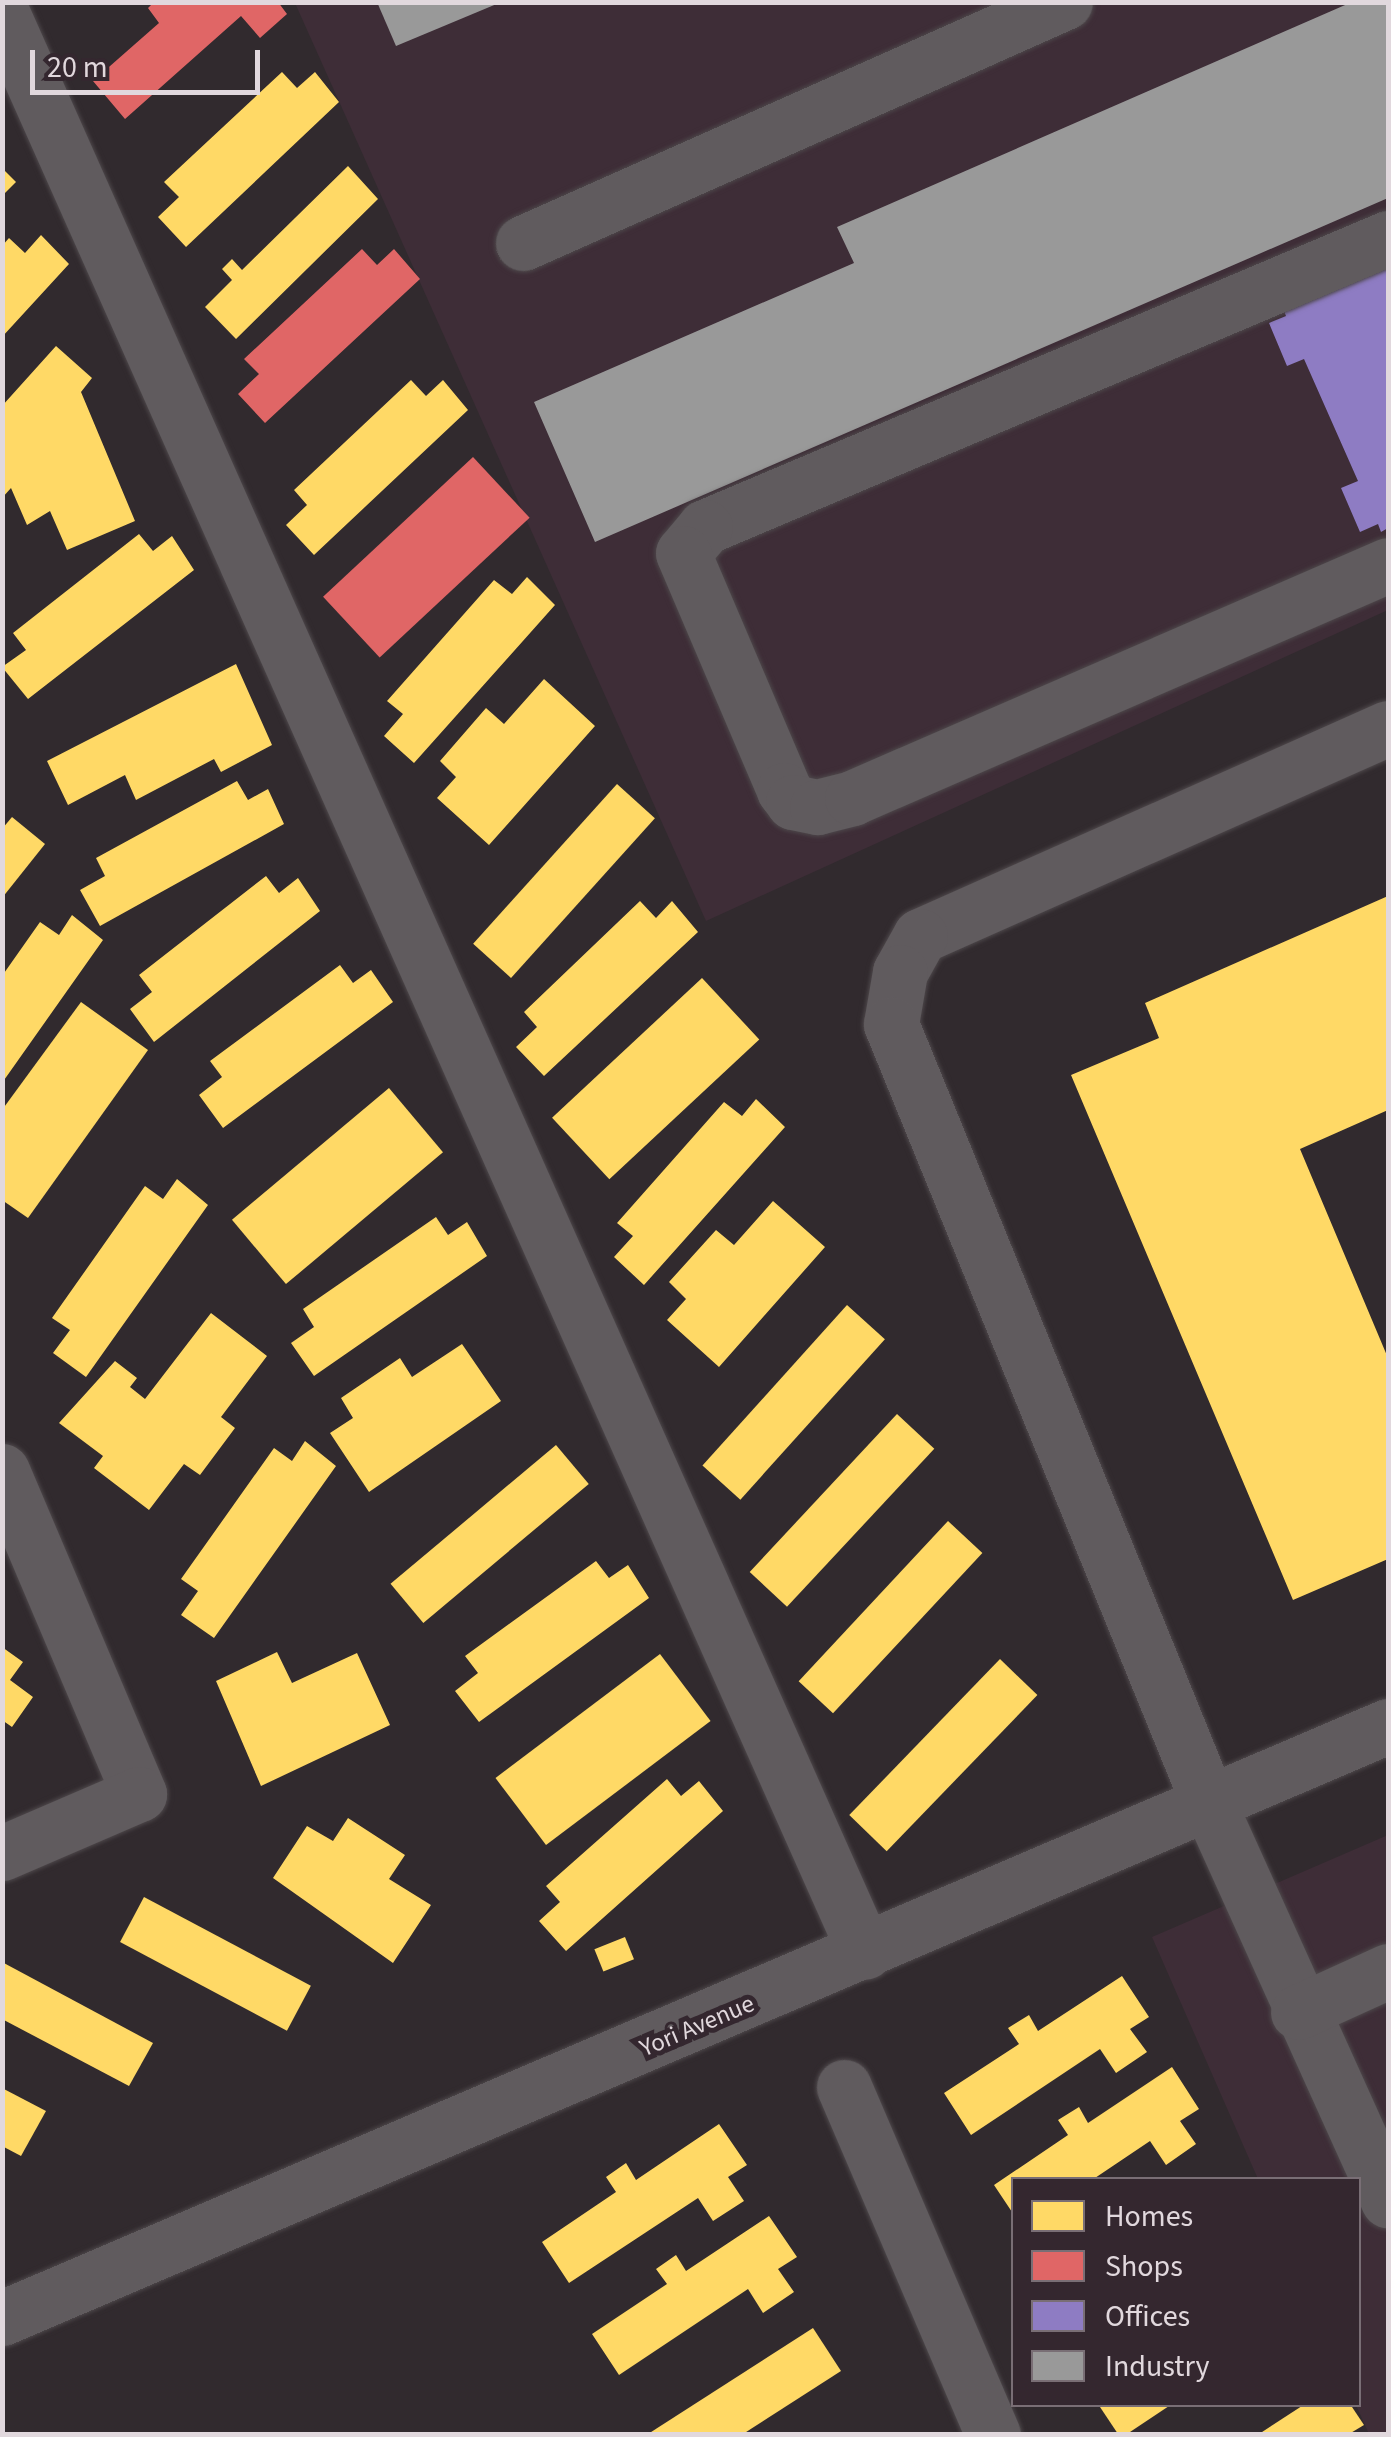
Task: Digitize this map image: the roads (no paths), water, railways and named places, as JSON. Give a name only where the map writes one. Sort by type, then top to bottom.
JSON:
[{"type":"street","points":[[524,242],[1065,2]]},
{"type":"street","points":[[2,12],[864,1952]]},
{"type":"street","points":[[1388,238],[705,527],[683,552],[784,790],[793,802],[817,806],[852,798],[1388,565]]},
{"type":"street","points":[[1388,728],[920,936],[900,972],[892,1024],[1208,1804],[1298,2012],[1388,2200]]},
{"type":"street","points":[[2,1471],[139,1794],[2,1853]]},
{"type":"street","name":"Yori Avenue","points":[[2,2318],[1388,1726]]},
{"type":"street","points":[[1298,2012],[1388,1972]]},
{"type":"street","points":[[844,2087],[992,2434]]}]
